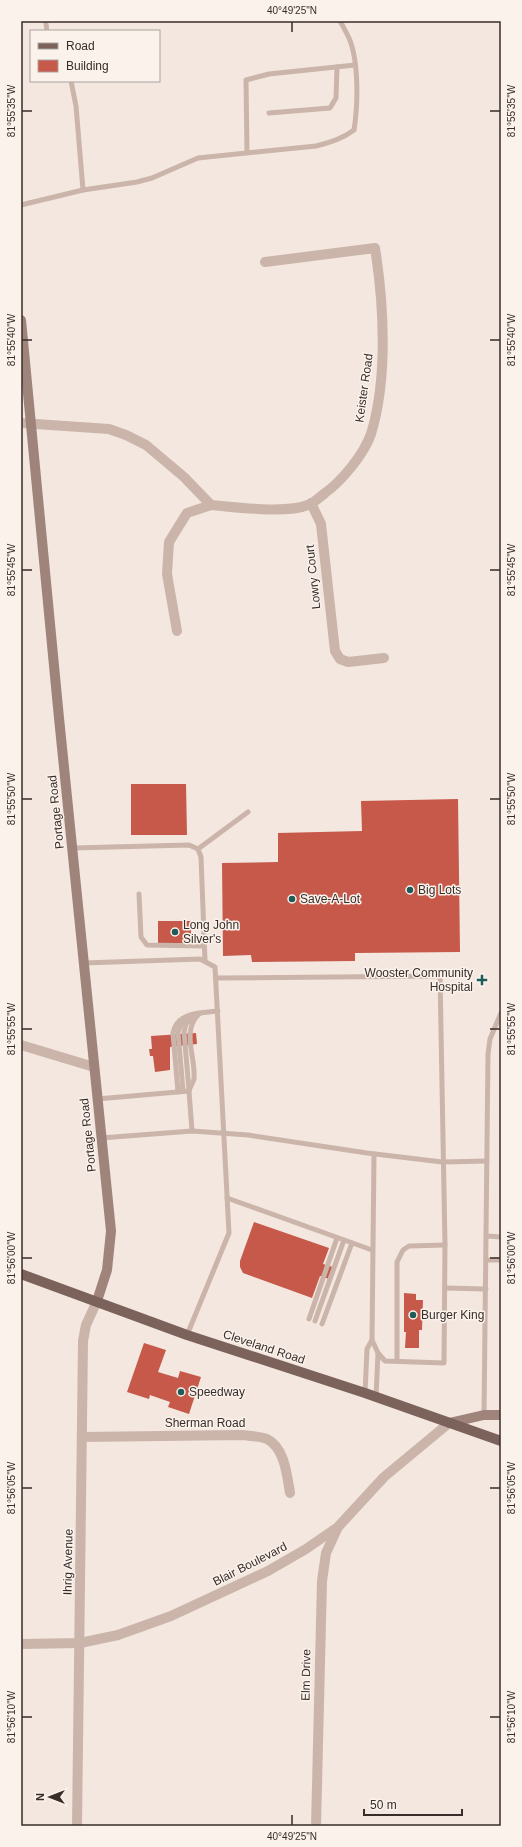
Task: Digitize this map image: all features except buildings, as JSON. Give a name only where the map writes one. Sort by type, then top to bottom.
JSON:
[{"type":"main road","name":"Portage Road","points":[[21,320],[25,424],[73,848],[111,1231],[107,1270],[97,1301]]},
{"type":"main road","name":"Cleveland Road","points":[[21,1274],[187,1335],[365,1393],[501,1441]]},
{"type":"main road","points":[[449,1423],[484,1415],[501,1415]]},
{"type":"street","name":"Keister Road","points":[[211,505],[280,510],[308,505],[334,487],[353,466],[370,435],[378,402],[383,348],[382,299],[375,248],[265,262]]},
{"type":"street","points":[[25,424],[109,429],[126,435],[146,446],[184,476],[211,505],[187,513],[169,542],[167,574],[177,631]]},
{"type":"street","name":"Lowry Court","points":[[311,503],[321,524],[335,651],[340,659],[348,662],[384,658]]},
{"type":"street","points":[[21,1045],[94,1067]]},
{"type":"street","name":"Ihrig Avenue","points":[[77,1826],[82,1341],[86,1325],[97,1301]]},
{"type":"street","name":"Blair Boulevard","points":[[21,1644],[80,1643],[118,1634],[172,1616],[268,1571],[306,1549],[338,1527],[384,1477],[449,1423]]},
{"type":"street","name":"Sherman Road","points":[[82,1437],[242,1435],[262,1438],[268,1440],[281,1455],[285,1466],[290,1493]]},
{"type":"street","name":"Elm Drive","points":[[316,1826],[322,1581],[326,1553],[338,1527]]},
{"type":"lane","points":[[21,205],[83,190],[137,182],[152,178],[198,158],[322,144],[344,137],[354,130],[356,115],[355,65],[349,39],[340,21]]},
{"type":"lane","points":[[46,24],[47,30]]},
{"type":"lane","points":[[247,152],[246,80],[269,74],[355,65]]},
{"type":"lane","points":[[269,113],[330,108],[336,98],[337,67]]},
{"type":"lane","points":[[71,82],[76,106],[83,190]]},
{"type":"lane","points":[[198,849],[248,812]]},
{"type":"lane","points":[[73,848],[189,846],[198,849],[202,857],[205,962]]},
{"type":"lane","points":[[140,894],[141,938],[147,945],[204,946]]},
{"type":"lane","points":[[84,963],[200,959],[214,967],[218,1011],[229,1233],[187,1335]]},
{"type":"lane","points":[[216,978],[440,976],[442,1162],[445,1245],[444,1363],[385,1361],[378,1353],[372,1340],[374,1154]]},
{"type":"lane","points":[[192,1131],[183,1091],[173,1033],[174,1025],[180,1019],[188,1015],[218,1011]]},
{"type":"lane","points":[[183,1091],[184,1032],[186,1024],[198,1013]]},
{"type":"lane","points":[[484,1415],[487,1260],[488,1054],[490,1039],[501,1013]]},
{"type":"lane","points":[[97,1099],[183,1091]]},
{"type":"lane","points":[[101,1138],[192,1131],[224,1133],[442,1162],[487,1160]]},
{"type":"lane","points":[[227,1198],[372,1250]]},
{"type":"lane","points":[[487,1236],[501,1237]]},
{"type":"lane","points":[[309,1319],[337,1238]]},
{"type":"lane","points":[[315,1321],[344,1240]]},
{"type":"lane","points":[[322,1324],[352,1243]]},
{"type":"lane","points":[[397,1361],[397,1262],[399,1255],[409,1246],[445,1245]]},
{"type":"lane","points":[[487,1260],[501,1260]]},
{"type":"lane","points":[[445,1288],[486,1289]]},
{"type":"lane","points":[[365,1393],[367,1349],[372,1340]]},
{"type":"lane","points":[[376,1397],[378,1353]]},
{"type":"place","name":"Big Lots","points":[[410,890]]},
{"type":"place","name":"Save-A-Lot","points":[[292,899]]},
{"type":"place","name":"Long John Silver's","points":[[175,932]]},
{"type":"place","name":"Wooster Community Hospital","points":[[482,980]]},
{"type":"place","name":"Burger King","points":[[413,1315]]},
{"type":"place","name":"Speedway","points":[[181,1392]]}]
